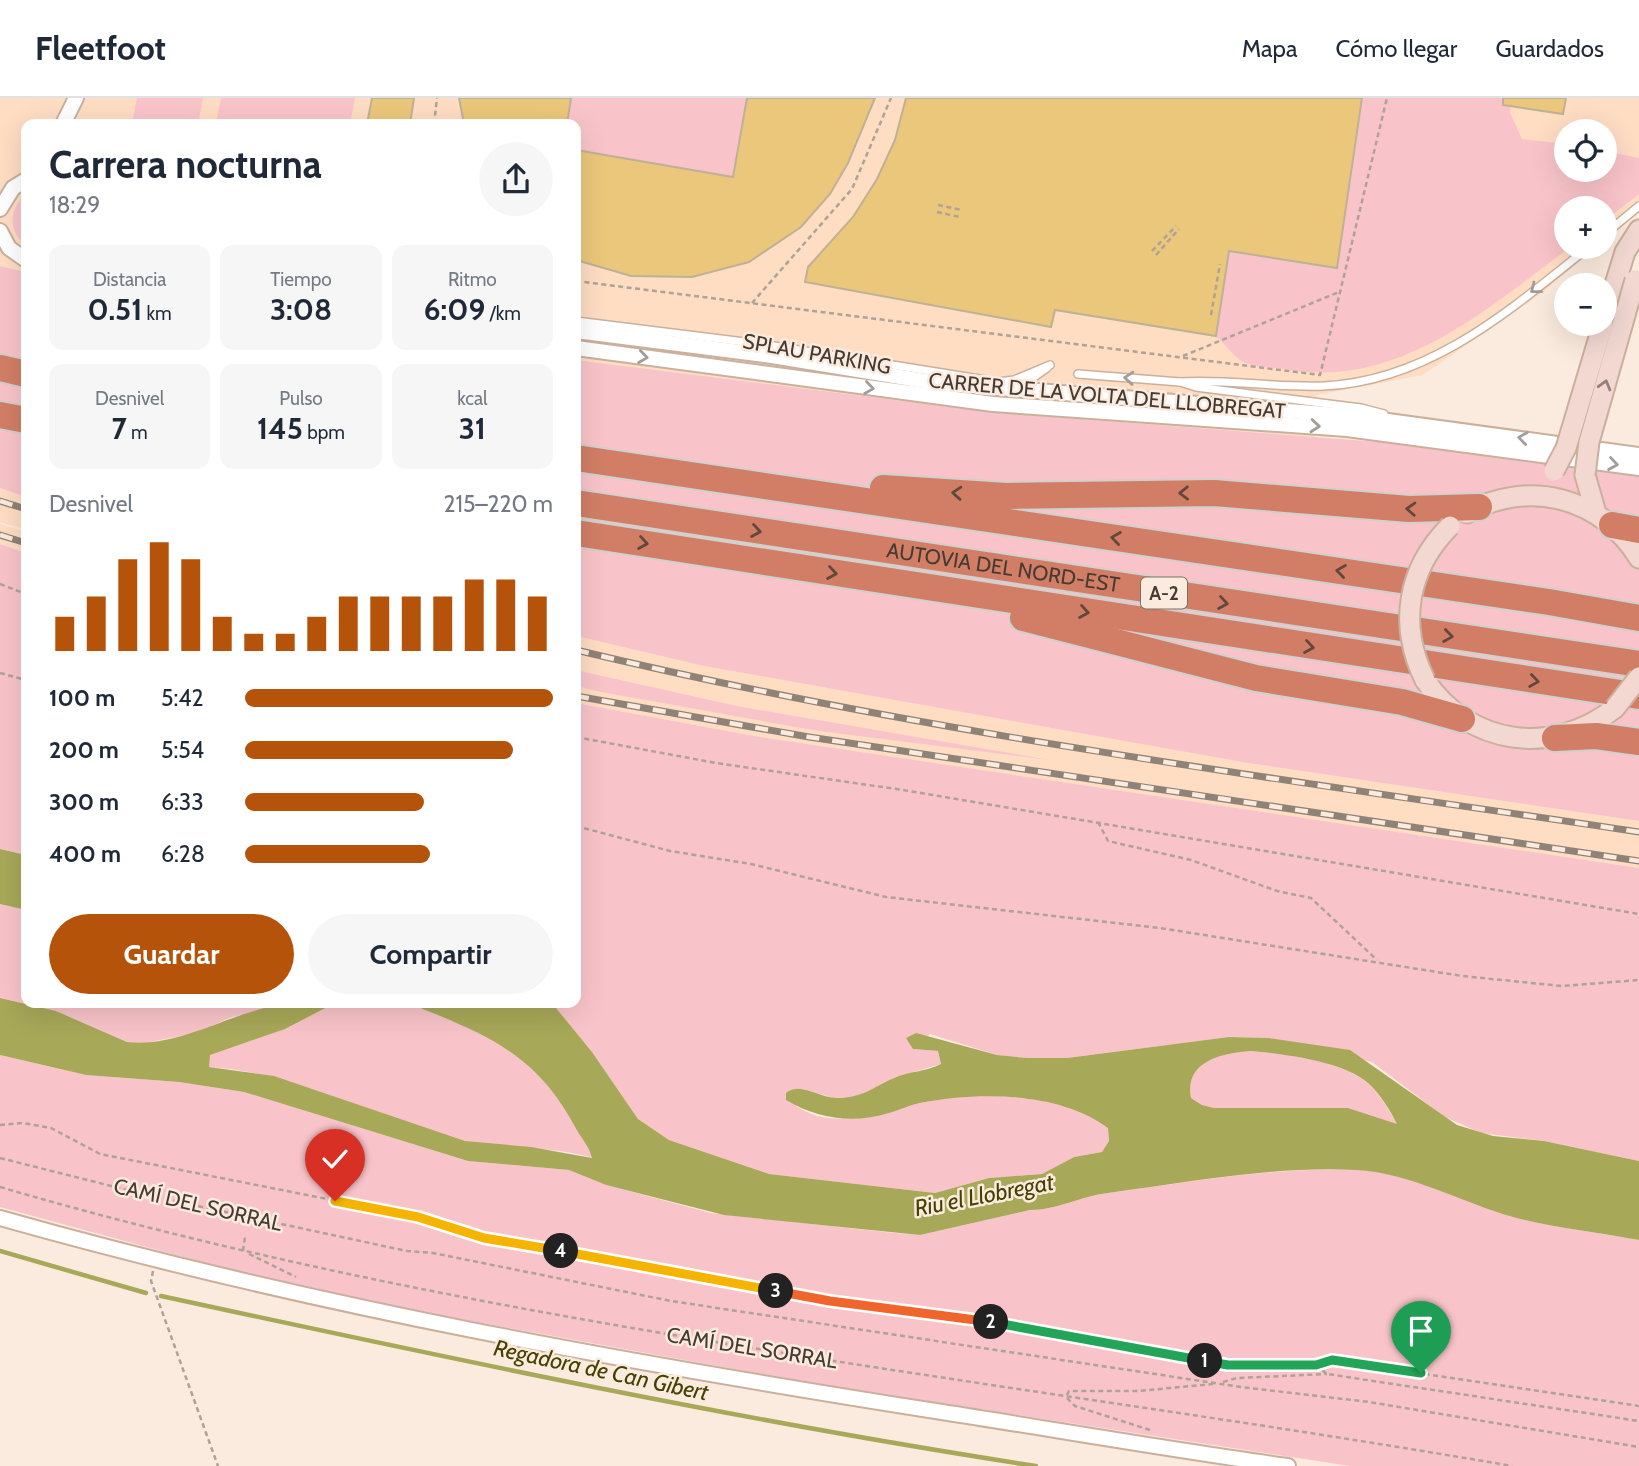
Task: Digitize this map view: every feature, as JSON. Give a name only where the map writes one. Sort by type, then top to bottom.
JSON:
[{"type":"highway","points":[[0,368],[21,373]]},
{"type":"highway","points":[[0,415],[21,419]]},
{"type":"highway","points":[[581,458],[1006,496],[1214,493],[1409,509],[1479,507]]},
{"type":"highway","name":"A-2","points":[[581,459],[1549,602],[1639,618]]},
{"type":"highway","name":"AUTOVIA DEL NORD-EST","points":[[581,504],[1639,664]]},
{"type":"highway","points":[[1604,519],[1639,530]]},
{"type":"highway","points":[[581,534],[1639,696]]},
{"type":"highway","points":[[896,583],[1256,678],[1402,702],[1462,719]]},
{"type":"highway","points":[[1549,602],[1639,610]]},
{"type":"highway","points":[[1555,738],[1596,736],[1639,742]]},
{"type":"main road","points":[[1639,230],[1631,274],[1589,442],[1586,475],[1604,519],[1639,558]]},
{"type":"main road","points":[[1617,297],[1631,274]]},
{"type":"main road","points":[[1530,495],[1555,471],[1566,448],[1599,336]]},
{"type":"main road","points":[[1604,519],[1557,497],[1530,495],[1504,498],[1479,507],[1450,526],[1422,562],[1409,606],[1410,636],[1425,680],[1442,701],[1462,719],[1497,735],[1516,739],[1555,738],[1587,727],[1615,708],[1639,677]]},
{"type":"street","points":[[66,119],[76,98]]},
{"type":"street","points":[[0,206],[21,184]]},
{"type":"street","points":[[0,231],[9,247],[21,256]]},
{"type":"street","name":"CARRER DE LA VOLTA DEL LLOBREGAT","points":[[581,332],[685,343],[924,382],[1012,392],[1237,406],[1419,424],[1639,455]]},
{"type":"street","name":"CARRER DE LA VOLTA DEL LLOBREGAT","points":[[581,349],[993,404],[1323,426],[1639,468]]},
{"type":"street","name":"CAMÍ DEL SORRAL","points":[[0,1218],[154,1262],[445,1327],[608,1357],[1288,1466]]},
{"type":"lane","points":[[1617,224],[1639,206]]},
{"type":"lane","points":[[1078,374],[1180,382],[1315,386],[1349,384],[1393,375],[1475,335],[1573,259]]},
{"type":"lane","name":"SPLAU PARKING","points":[[581,322],[761,344],[996,382],[1014,380],[1050,365],[1041,376],[1012,392]]},
{"type":"lane","points":[[1180,382],[1196,387],[1361,408],[1419,424]]},
{"type":"path","points":[[435,119],[437,98]]},
{"type":"path","points":[[752,303],[852,190],[891,98]]},
{"type":"path","points":[[581,282],[1320,374],[1387,98]]},
{"type":"path","points":[[938,205],[961,211]]},
{"type":"path","points":[[937,212],[960,217]]},
{"type":"path","points":[[1152,251],[1177,228],[1156,255]]},
{"type":"path","points":[[1211,314],[1220,264]]},
{"type":"path","points":[[1180,357],[1340,292]]},
{"type":"path","points":[[0,584],[21,592]]},
{"type":"path","points":[[0,673],[21,679]]},
{"type":"path","points":[[581,738],[716,763],[1098,822],[1639,914]]},
{"type":"path","points":[[1098,822],[1108,841],[1191,860],[1277,891],[1311,898],[1378,961]]},
{"type":"path","points":[[581,827],[670,851],[751,864],[886,897],[1160,928],[1462,975],[1562,986],[1639,980]]},
{"type":"path","name":"CAMÍ DEL SORRAL","points":[[0,1125],[23,1123],[51,1128],[100,1154],[418,1217],[484,1238],[602,1257],[830,1301],[1013,1325],[1228,1365],[1316,1365],[1332,1360],[1639,1406]]},
{"type":"path","name":"CAMÍ DEL SORRAL","points":[[0,1158],[151,1196],[394,1249],[433,1252],[671,1301],[1219,1383],[1369,1402],[1639,1447]]},
{"type":"path","name":"CAMÍ DEL SORRAL","points":[[0,1187],[242,1251],[648,1331],[1512,1466]]},
{"type":"path","points":[[242,1251],[245,1237]]},
{"type":"path","points":[[154,1262],[151,1281],[218,1466]]},
{"type":"path","points":[[1316,1365],[1327,1374]]},
{"type":"path","points":[[1161,1433],[1074,1406],[1066,1397],[1069,1391],[1138,1391],[1219,1383],[1237,1378],[1327,1374],[1639,1421]]},
{"type":"shaded area","points":[[0,98],[1639,98],[1639,212],[1617,231],[1617,196],[1554,196],[1554,259],[1583,259],[1566,273],[1554,273],[1554,283],[1543,292],[1423,375],[1317,395],[1314,437],[990,412],[581,361],[581,119],[21,119],[21,271],[0,266]]},
{"type":"shaded area","points":[[137,98],[203,98],[199,119],[133,119]]},
{"type":"shaded area","points":[[221,98],[355,98],[351,119],[217,119]]},
{"type":"shaded area","points":[[571,98],[747,98],[733,177],[581,151],[581,119],[568,119]]},
{"type":"shaded area","points":[[1363,98],[1511,98],[1510,113],[1522,139],[1554,143],[1554,182],[1617,182],[1617,153],[1639,158],[1639,194],[1617,211],[1617,196],[1554,196],[1554,259],[1475,317],[1405,355],[1368,367],[1330,372],[1290,370],[1243,362],[1216,336],[1229,251],[1337,268]]},
{"type":"shaded area","points":[[21,200],[21,241],[12,220]]},
{"type":"shaded area","points":[[0,266],[21,271],[21,495],[0,488]]},
{"type":"shaded area","points":[[581,361],[990,412],[1432,446],[1639,477],[1639,821],[1248,763],[704,666],[581,637]]},
{"type":"shaded area","points":[[0,488],[21,495],[21,528],[0,522]]},
{"type":"shaded area","points":[[0,524],[21,530],[21,551],[0,544]]},
{"type":"shaded area","points":[[0,544],[21,551],[21,854],[0,849]]},
{"type":"shaded area","points":[[581,637],[704,666],[1248,763],[1639,821],[1639,868],[760,737],[581,704],[581,687],[818,731],[1030,757],[737,706],[581,671]]},
{"type":"shaded area","points":[[581,671],[737,706],[1050,760],[818,731],[581,687]]},
{"type":"shaded area","points":[[581,704],[760,737],[1639,868],[1639,1161],[1544,1141],[1481,1133],[1445,1117],[1372,1062],[1269,1038],[1229,1037],[1067,1058],[1027,1058],[997,1055],[930,1034],[913,1049],[938,1051],[941,1064],[893,1078],[863,1096],[834,1098],[803,1089],[796,1106],[825,1118],[856,1118],[939,1100],[989,1096],[1015,1097],[1065,1107],[1088,1115],[1108,1127],[1109,1141],[1102,1152],[1074,1157],[1042,1174],[989,1178],[935,1193],[769,1174],[669,1140],[638,1119],[592,1052],[556,1008],[581,1008]]},
{"type":"shaded area","points":[[0,904],[21,909],[21,1003],[0,998]]},
{"type":"shaded area","points":[[43,1008],[268,1008],[229,1018],[196,1033],[140,1044],[127,1042]]},
{"type":"shaded area","points":[[325,1008],[420,1008],[467,1027],[525,1060],[562,1102],[593,1158],[560,1151],[461,1140],[305,1087],[241,1071],[209,1067],[209,1055],[285,1029]]},
{"type":"shaded area","points":[[1251,1051],[1314,1060],[1346,1070],[1370,1085],[1398,1125],[1348,1108],[1214,1108],[1191,1098],[1190,1086],[1199,1068],[1217,1057]]},
{"type":"shaded area","points":[[0,1055],[86,1075],[179,1082],[244,1092],[468,1161],[569,1170],[606,1185],[711,1213],[894,1233],[920,1235],[1030,1210],[1050,1208],[1098,1195],[1232,1176],[1356,1170],[1395,1176],[1514,1217],[1639,1240],[1639,1466],[1350,1466],[810,1383],[308,1291],[0,1207]]},
{"type":"water","points":[[0,849],[21,854],[21,909],[0,904]]},
{"type":"water","name":"Riu el Llobregat","points":[[0,998],[21,1003],[21,1008],[56,1011],[127,1042],[143,1043],[176,1038],[266,1008],[325,1008],[285,1029],[210,1055],[209,1067],[274,1076],[465,1141],[531,1147],[592,1158],[587,1145],[558,1100],[542,1079],[523,1062],[482,1035],[420,1008],[556,1008],[592,1052],[638,1119],[669,1140],[769,1174],[935,1193],[989,1178],[1042,1174],[1074,1157],[1102,1152],[1109,1141],[1108,1128],[1066,1107],[1017,1098],[992,1096],[943,1099],[876,1116],[849,1119],[811,1112],[786,1100],[786,1093],[798,1089],[831,1098],[855,1096],[900,1076],[941,1064],[938,1051],[913,1049],[906,1038],[916,1033],[997,1055],[1027,1058],[1067,1058],[1229,1037],[1269,1038],[1350,1050],[1457,1125],[1493,1136],[1544,1141],[1639,1161],[1639,1240],[1513,1217],[1395,1176],[1325,1169],[1263,1173],[1108,1193],[920,1235],[724,1215],[606,1185],[569,1170],[468,1161],[244,1092],[179,1082],[86,1075],[0,1055]],"holes":[[[1251,1051],[1329,1064],[1357,1075],[1377,1092],[1397,1124],[1348,1108],[1214,1108],[1191,1098],[1193,1076],[1199,1068],[1217,1057]]]},
{"type":"building","points":[[372,98],[414,98],[411,119],[368,119]]},
{"type":"building","points":[[459,98],[571,98],[568,119],[463,119]]},
{"type":"building","points":[[747,98],[875,98],[848,163],[830,194],[801,227],[749,262],[692,277],[631,276],[581,261],[581,151],[733,177]]},
{"type":"building","points":[[906,98],[1362,98],[1337,268],[1229,251],[1216,336],[1055,310],[1051,327],[805,282],[808,267],[853,217],[877,179],[895,140]]},
{"type":"building","points":[[1503,98],[1566,98],[1563,114],[1503,105]]},
{"type":"waterway","name":"Regadora de Can Gibert","points":[[0,1251],[146,1293]]},
{"type":"waterway","name":"Regadora de Can Gibert","points":[[161,1296],[488,1366],[707,1409],[1036,1466]]},
{"type":"railway","points":[[0,501],[21,507]]},
{"type":"railway","points":[[0,535],[21,541]]},
{"type":"railway","points":[[581,651],[707,680],[972,731],[1639,832]]},
{"type":"railway","points":[[581,697],[809,737],[1639,861]]},
{"type":"route","points":[[335,1201],[418,1217],[484,1238],[602,1257],[830,1301],[1013,1325],[1228,1365],[1316,1365],[1332,1360],[1421,1373]]}]
